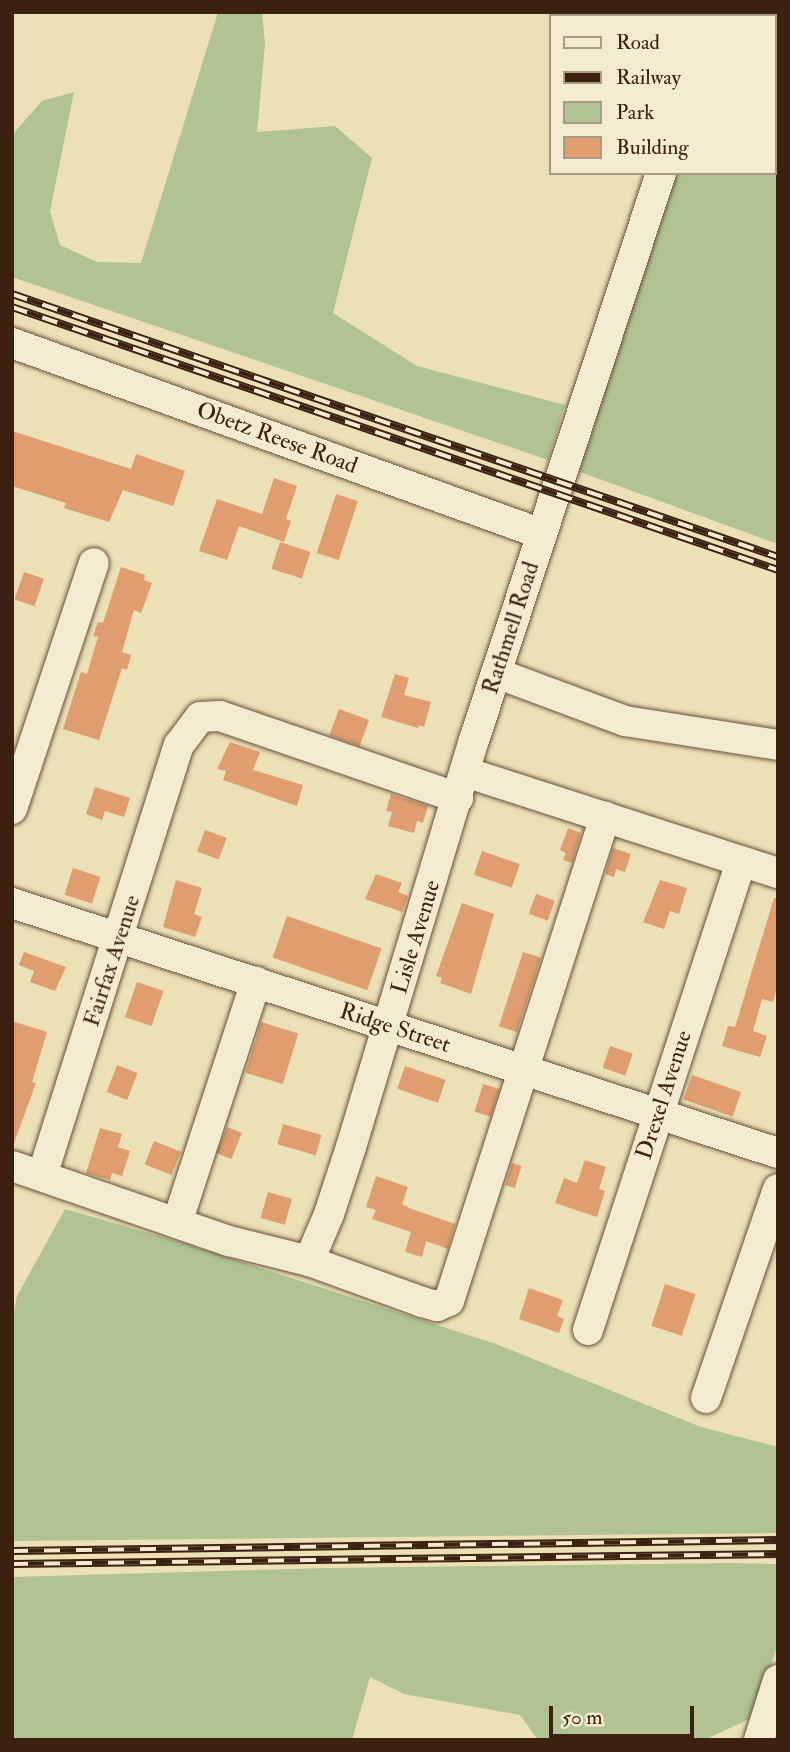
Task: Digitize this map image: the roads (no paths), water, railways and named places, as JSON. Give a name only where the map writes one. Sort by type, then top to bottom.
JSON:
[{"type":"street","name":"Rathmell Road","points":[[461,785],[660,175]]},
{"type":"street","name":"Obetz Reese Road","points":[[12,343],[542,534]]},
{"type":"street","points":[[12,809],[94,563]]},
{"type":"street","points":[[496,673],[625,721],[778,745]]},
{"type":"street","name":"Fairfax Avenue","points":[[42,1176],[120,938],[179,745],[200,717],[220,716],[461,785]]},
{"type":"street","points":[[461,785],[605,817],[778,873]]},
{"type":"street","name":"Lisle Avenue","points":[[309,1261],[329,1214],[390,1026],[461,785]]},
{"type":"street","points":[[12,1166],[229,1241],[309,1261],[437,1306],[449,1301],[605,817]]},
{"type":"street","name":"Drexel Avenue","points":[[588,1330],[741,860]]},
{"type":"street","name":"Ridge Street","points":[[12,903],[778,1153]]},
{"type":"street","points":[[177,1223],[256,982]]},
{"type":"street","points":[[706,1398],[778,1188]]},
{"type":"street","points":[[758,1740],[778,1680]]},
{"type":"railway","points":[[12,294],[778,557]]},
{"type":"railway","points":[[12,307],[778,570]]},
{"type":"railway","points":[[12,1551],[778,1540]]},
{"type":"railway","points":[[12,1564],[778,1554]]}]
